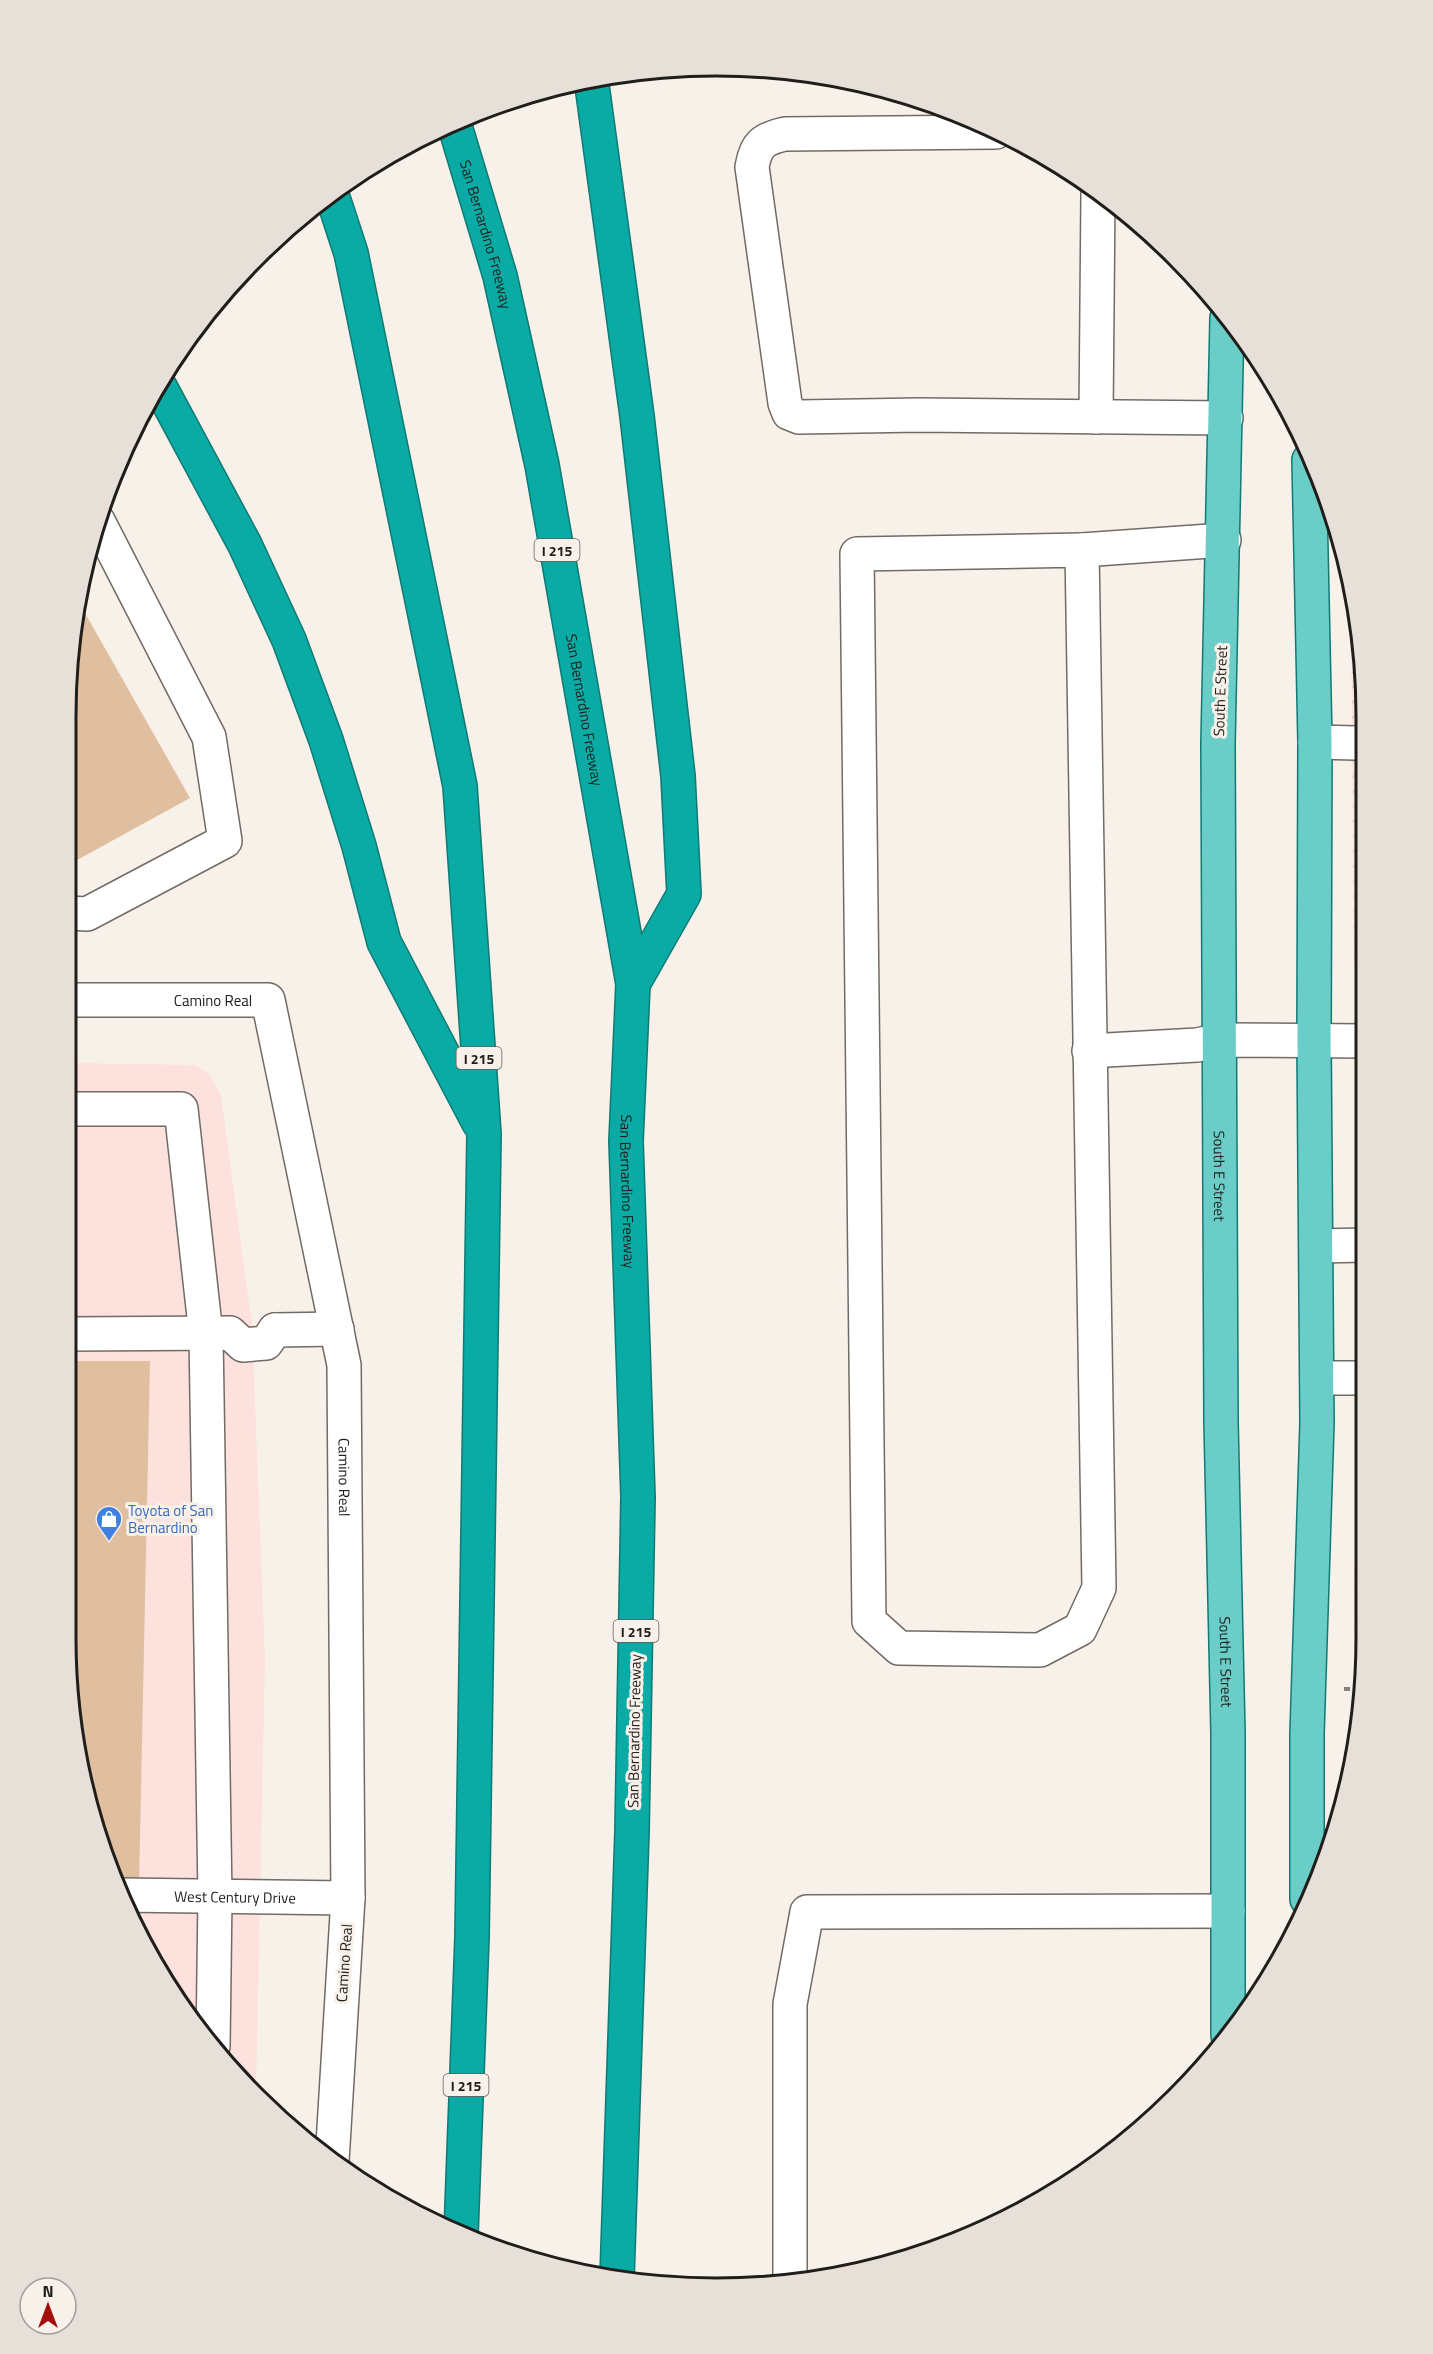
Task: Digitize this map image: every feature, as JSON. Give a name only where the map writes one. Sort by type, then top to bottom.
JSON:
[{"type":"highway","points":[[592,89],[637,416],[678,776],[684,894],[633,984]]},
{"type":"highway","name":"San Bernardino Freeway","points":[[457,132],[500,276],[542,465],[633,984],[626,1141],[638,1497],[632,1831],[617,2269]]},
{"type":"highway","name":"I 215","points":[[335,203],[351,254],[460,786],[484,1134],[472,1925],[461,2224]]},
{"type":"highway","points":[[164,394],[245,545],[289,640],[326,740],[359,846],[384,942],[484,1134]]},
{"type":"main road","name":"South E Street","points":[[1227,331],[1218,744],[1221,1421],[1227,1721],[1228,2022]]},
{"type":"main road","points":[[1307,1884],[1307,1734],[1317,1378],[1312,483]]},
{"type":"street","points":[[977,132],[785,134],[769,137],[755,151],[752,167],[785,403],[789,413],[799,417],[1226,418]]},
{"type":"street","points":[[1096,417],[1098,203]]},
{"type":"street","points":[[76,913],[87,914],[225,841],[209,737],[104,532]]},
{"type":"street","points":[[1082,550],[1100,1588],[1080,1629],[1040,1650],[898,1648],[869,1621],[857,554],[1082,550],[1224,540]]},
{"type":"street","points":[[1315,742],[1356,743]]},
{"type":"street","name":"Camino Real","points":[[76,1000],[268,1000],[344,1365],[348,1898],[333,2149]]},
{"type":"street","points":[[1089,1051],[1197,1045],[1221,1040],[1356,1041]]},
{"type":"street","points":[[76,1109],[181,1109],[218,1334],[213,2032]]},
{"type":"street","points":[[1316,1246],[1356,1245]]},
{"type":"street","points":[[76,1334],[218,1334],[239,1320],[267,1318],[275,1330],[337,1329]]},
{"type":"street","points":[[1317,1378],[1356,1378]]},
{"type":"street","name":"West Century Drive","points":[[131,1895],[348,1898]]},
{"type":"street","points":[[789,2273],[789,2004],[807,1912],[1228,1911]]},
{"type":"shaded area","points":[[1351,637],[1356,716],[1356,967],[1354,965]]},
{"type":"shaded area","points":[[76,1063],[195,1065],[210,1075],[221,1096],[252,1326],[265,1660],[256,2082],[235,2059],[184,1993],[143,1921],[110,1843],[89,1762],[82,1721],[76,1637]]},
{"type":"shaded area","points":[[1356,1513],[1354,1690],[1354,1592]]},
{"type":"building","points":[[85,614],[190,798],[76,861],[76,716]]},
{"type":"building","name":"Toyota of San Bernardino","points":[[76,1361],[150,1361],[138,1911],[110,1843],[98,1803],[82,1721],[76,1637]]},
{"type":"place","name":"Toyota of San Bernardino","points":[[109,1542]]}]
